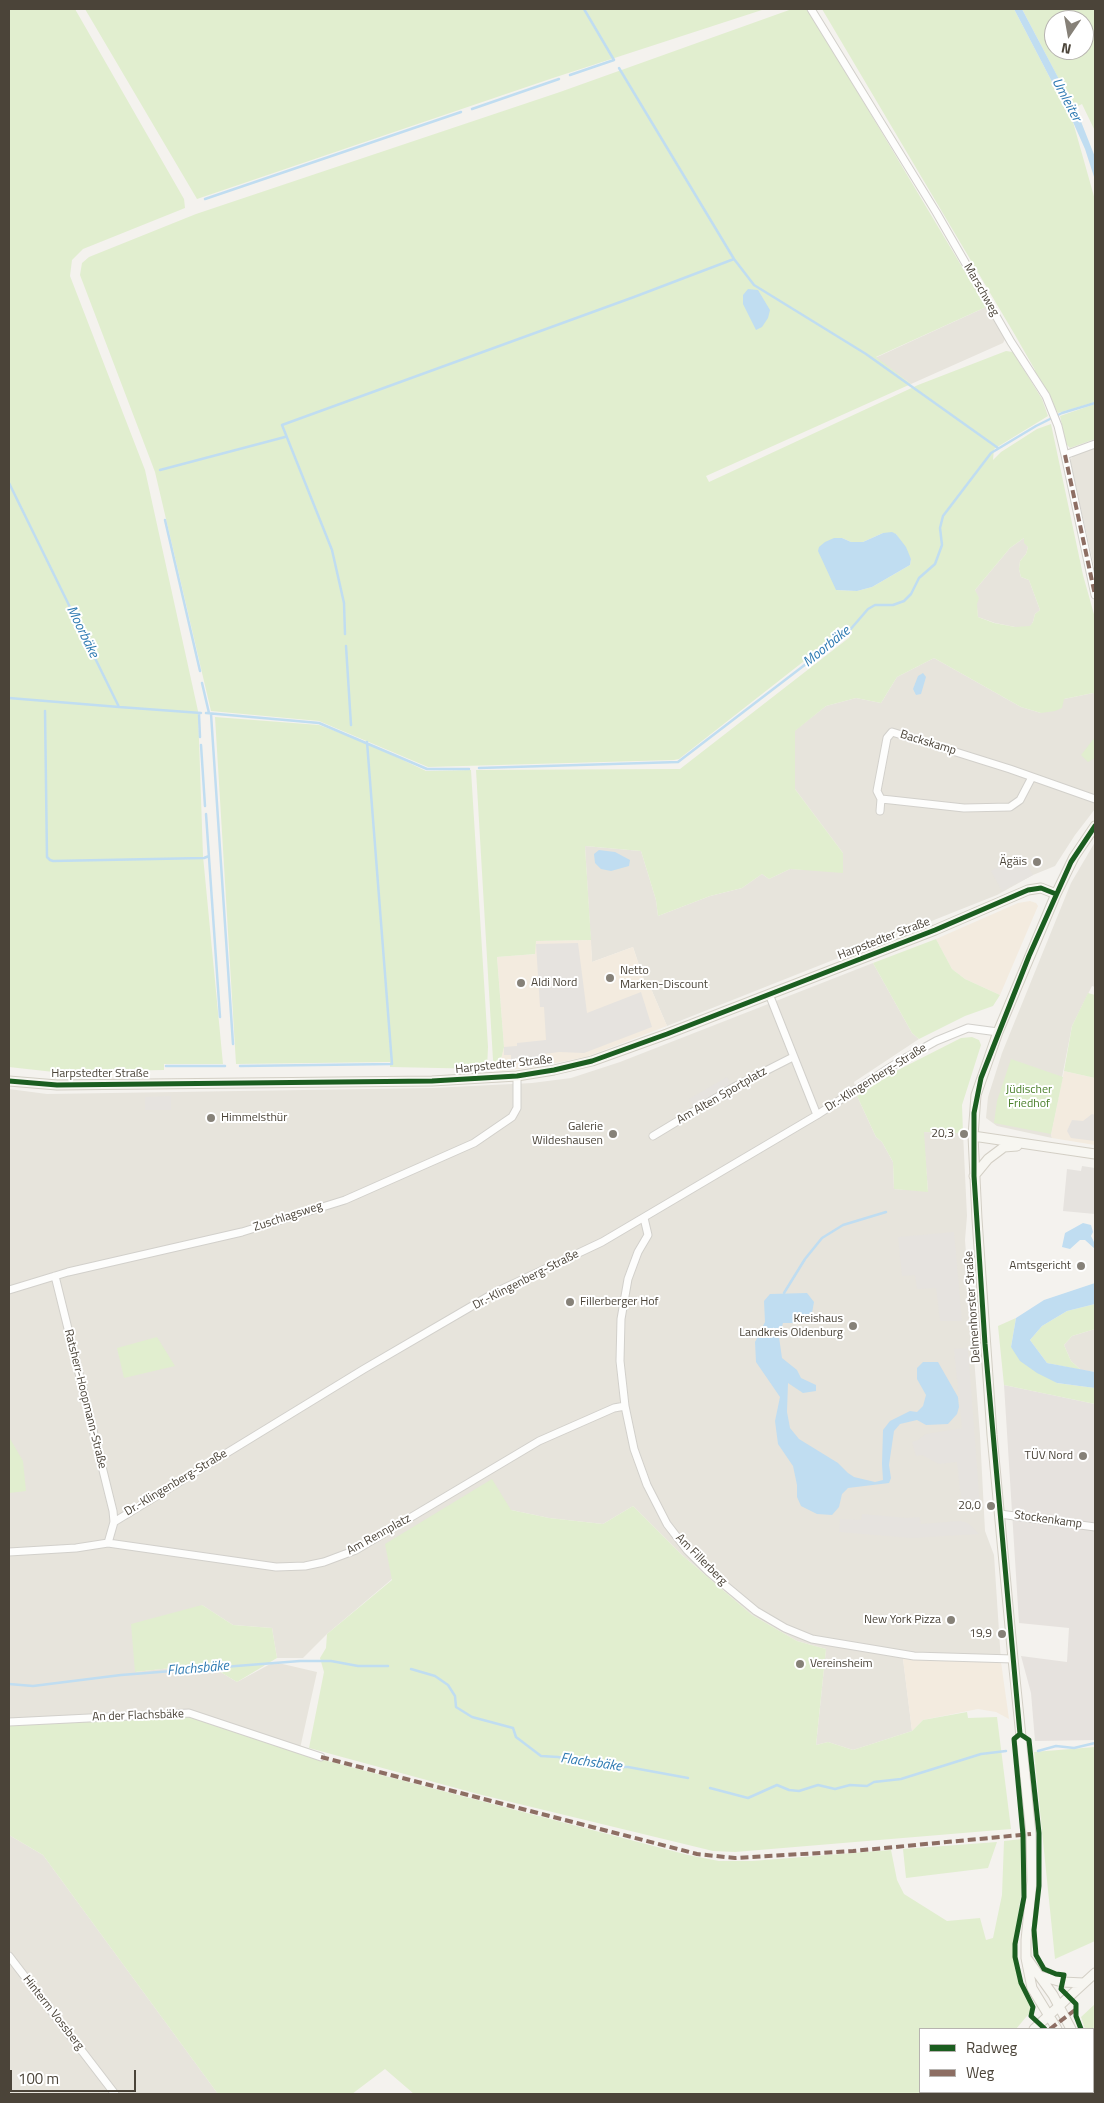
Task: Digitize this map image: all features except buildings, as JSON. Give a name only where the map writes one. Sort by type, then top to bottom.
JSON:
[{"type":"main road","name":"Delmenhorster Straße","points":[[1056,2028],[1032,1988],[1026,1958],[1032,1881],[1031,1834],[992,1435],[974,1176],[973,1136],[976,1095],[998,1032],[1056,894],[1074,857],[1095,826]]},
{"type":"main road","name":"Harpstedter Straße","points":[[9,1081],[57,1085],[432,1081],[516,1076],[573,1067],[935,930],[1028,890],[1041,888],[1056,894]]},
{"type":"main road","points":[[973,1136],[1095,1154]]},
{"type":"main road","points":[[974,1176],[988,1159],[1004,1148],[1028,1144]]},
{"type":"main road","points":[[1026,1958],[1059,2005],[1070,2028]]},
{"type":"main road","points":[[1035,2028],[1095,1973]]},
{"type":"main road","points":[[1040,1976],[1062,1982],[1084,1982]]},
{"type":"street","name":"Marschweg","points":[[811,9],[936,212],[1011,342],[1046,396],[1058,426],[1065,454],[1095,594]]},
{"type":"street","points":[[1065,454],[1095,444]]},
{"type":"street","name":"Backskamp","points":[[880,811],[881,799],[877,791],[877,784],[887,738],[892,732],[1095,799]]},
{"type":"street","points":[[881,799],[964,808],[1010,807],[1020,800],[1032,777]]},
{"type":"street","points":[[769,994],[817,1115]]},
{"type":"street","name":"Dr.-Klingenberg-Straße","points":[[108,1543],[114,1522],[271,1425],[496,1292],[594,1246],[644,1218],[817,1115],[900,1061],[936,1041],[968,1028],[998,1032]]},
{"type":"street","name":"Am Alten Sportplatz","points":[[653,1136],[734,1087],[793,1057]]},
{"type":"street","name":"Zuschlagsweg","points":[[9,1290],[55,1276],[242,1232],[345,1200],[440,1160],[474,1143],[512,1117],[517,1108],[516,1076]]},
{"type":"street","name":"Am Fillerberg","points":[[644,1218],[648,1235],[638,1252],[628,1279],[621,1318],[620,1361],[626,1406],[637,1458],[647,1486],[667,1524],[687,1550],[709,1572],[756,1611],[785,1628],[812,1639],[914,1656],[1013,1660]]},
{"type":"street","name":"Ratsherr-Hoopmann-Straße","points":[[55,1276],[113,1511],[114,1522]]},
{"type":"street","name":"Am Rennplatz","points":[[108,1543],[276,1567],[305,1566],[324,1562],[356,1550],[539,1441],[614,1408],[626,1406]]},
{"type":"street","name":"Stockenkamp","points":[[1000,1514],[1095,1528]]},
{"type":"street","points":[[9,1552],[76,1548],[108,1543]]},
{"type":"street","name":"An der Flachsbäke","points":[[9,1722],[189,1713],[321,1757]]},
{"type":"street","name":"Hinterm Vossberg","points":[[9,1956],[115,2094]]},
{"type":"shaded area","points":[[986,307],[1005,335],[1003,343],[911,384],[875,358]]},
{"type":"shaded area","points":[[1095,447],[1095,571],[1070,460],[1074,455]]},
{"type":"shaded area","points":[[1024,538],[1028,547],[1026,554],[1020,561],[1019,569],[1021,577],[1029,580],[1040,610],[1035,614],[1030,627],[1015,627],[978,617],[975,590],[1010,548]]},
{"type":"shaded area","points":[[934,658],[1021,707],[1041,713],[1064,699],[1093,693],[1095,687],[1095,809],[1055,866],[1033,875],[997,895],[667,1026],[652,991],[645,983],[633,947],[592,962],[585,846],[641,851],[656,900],[658,916],[710,896],[742,888],[762,874],[769,879],[790,869],[813,870],[843,853],[795,789],[794,731],[826,706],[856,698],[881,703],[897,677]]},
{"type":"shaded area","points":[[1095,842],[1095,987],[1092,986],[1072,1026],[1051,1134],[1052,1138],[997,1126],[986,1118],[988,1097],[1002,1053],[1071,883]]},
{"type":"shaded area","points":[[1020,855],[1033,875],[1002,891],[991,871]]},
{"type":"shaded area","points":[[1030,901],[1038,906],[1000,995],[965,979],[952,969],[936,939],[1018,903]]},
{"type":"shaded area","points":[[591,940],[592,962],[633,947],[645,983],[652,991],[667,1026],[586,1057],[535,1067],[498,1071],[504,1047],[497,957],[535,954],[535,941]]},
{"type":"shaded area","points":[[578,943],[587,1013],[641,992],[652,1027],[584,1053],[559,1052],[544,1054],[544,1060],[511,1063],[511,1055],[504,1055],[504,1047],[517,1046],[517,1043],[546,1040],[544,1007],[540,1007],[536,944]]},
{"type":"shaded area","points":[[873,963],[912,1033],[919,1039],[854,1082],[857,1096],[876,1137],[882,1142],[893,1162],[894,1189],[928,1191],[923,1132],[963,1133],[967,1216],[965,1240],[980,1435],[985,1531],[994,1555],[1001,1662],[903,1659],[912,1731],[853,1750],[828,1742],[816,1745],[826,1649],[797,1641],[752,1615],[682,1555],[633,1506],[603,1524],[549,1518],[511,1510],[392,1579],[327,1634],[303,1658],[277,1658],[272,1628],[233,1625],[202,1605],[135,1672],[207,1664],[237,1682],[274,1662],[317,1672],[299,1753],[9,1725],[9,1089],[47,1094],[432,1088],[532,1083],[571,1078],[620,1062]]},
{"type":"shaded area","points":[[1064,1071],[1095,1078],[1095,1145],[1052,1138],[1051,1134]]},
{"type":"shaded area","points":[[727,1077],[732,1086],[693,1108],[689,1099]]},
{"type":"shaded area","points":[[171,1096],[171,1110],[145,1110],[145,1097]]},
{"type":"shaded area","points":[[1092,1114],[1095,1115],[1095,1141],[1071,1138],[1067,1131],[1072,1120],[1083,1121]]},
{"type":"shaded area","points":[[1082,1166],[1095,1168],[1095,1214],[1063,1211],[1067,1169],[1081,1171]]},
{"type":"shaded area","points":[[954,1232],[962,1321],[940,1321],[936,1288],[917,1289],[915,1275],[902,1276],[898,1237]]},
{"type":"shaded area","points":[[1095,1329],[1095,1372],[1081,1370],[1071,1361],[1064,1345],[1072,1336]]},
{"type":"shaded area","points":[[968,1348],[980,1507],[962,1508],[957,1462],[939,1464],[922,1455],[916,1456],[912,1442],[926,1434],[962,1428],[954,1349]]},
{"type":"shaded area","points":[[1004,1385],[1095,1404],[1095,1740],[1035,1741],[1031,1693],[1021,1656],[1067,1662],[1069,1628],[1019,1623]]},
{"type":"shaded area","points":[[862,1514],[907,1518],[919,1517],[921,1524],[960,1521],[968,1523],[979,1534],[911,1538],[839,1532],[840,1519],[861,1520]]},
{"type":"shaded area","points":[[903,1659],[1001,1662],[1009,1719],[996,1712],[978,1709],[923,1720],[912,1731]]},
{"type":"shaded area","points":[[9,1835],[43,1855],[218,2094],[9,2094]]},
{"type":"green space","points":[[9,9],[75,9],[184,199],[185,208],[83,249],[72,260],[70,276],[145,470],[198,711],[203,856],[223,1064],[164,1064],[164,1070],[54,1072],[9,1067]]},
{"type":"green space","points":[[85,9],[765,9],[553,78],[197,199]]},
{"type":"green space","points":[[792,9],[808,9],[986,307],[876,357],[911,384],[706,476],[709,482],[918,385],[1006,351],[1013,352],[1042,399],[1048,416],[994,449],[993,460],[1001,452],[1037,429],[1051,424],[1083,575],[1095,618],[1095,695],[1093,693],[1064,699],[1062,708],[1041,713],[1021,707],[934,658],[897,677],[881,703],[856,698],[826,706],[795,731],[795,789],[843,853],[843,873],[790,869],[769,879],[762,874],[742,888],[710,896],[658,916],[656,900],[641,851],[585,846],[591,940],[536,941],[535,954],[497,957],[504,1047],[498,1071],[493,1060],[476,770],[680,769],[850,637],[845,629],[679,759],[674,760],[428,767],[319,721],[211,711],[155,472],[80,275],[82,263],[89,257],[196,214],[560,92]],"holes":[[[883,533],[896,534],[911,559],[910,565],[872,587],[857,591],[836,590],[842,538],[851,542],[863,542]],[[1024,538],[1024,543],[1028,547],[1026,554],[1020,561],[1019,569],[1021,577],[1029,580],[1040,610],[1035,614],[1030,626],[1015,627],[994,623],[978,617],[977,604],[979,598],[975,590],[1010,548]]]},
{"type":"green space","points":[[822,9],[1014,9],[1073,122],[1095,200],[1095,402],[1058,413],[1033,371],[1035,370],[1015,335]]},
{"type":"green space","points":[[1022,9],[1095,9],[1095,131],[1082,104],[1074,108],[1049,60],[1094,60],[1094,10],[1044,10],[1044,51]]},
{"type":"green space","points":[[1095,404],[1095,439],[1070,448],[1066,444],[1060,416]]},
{"type":"green space","points":[[215,717],[319,725],[365,742],[426,771],[471,770],[488,1047],[487,1069],[390,1067],[390,1062],[236,1064]]},
{"type":"green space","points":[[1095,737],[1095,758],[1088,762],[1081,755]]},
{"type":"green space","points":[[936,939],[952,969],[965,979],[1000,995],[993,1006],[965,1016],[919,1039],[912,1033],[873,963]]},
{"type":"green space","points":[[1088,993],[1095,995],[1095,1078],[1064,1071],[1072,1026]]},
{"type":"green space","points":[[972,1037],[979,1040],[981,1045],[962,1105],[963,1133],[924,1132],[928,1192],[894,1189],[893,1162],[882,1142],[876,1137],[857,1096],[898,1070],[961,1038]]},
{"type":"green space","name":"Jüdischer Friedhof","points":[[1011,1059],[1063,1077],[1051,1134],[994,1123],[997,1101]]},
{"type":"green space","points":[[1095,1304],[1095,1329],[1072,1336],[1064,1345],[1071,1361],[1081,1370],[1047,1363],[1030,1340],[1042,1326],[1067,1311]]},
{"type":"green space","points":[[1016,1318],[1011,1347],[1057,1383],[1095,1388],[1095,1404],[1004,1385],[998,1326]]},
{"type":"green space","points":[[157,1337],[175,1366],[124,1378],[117,1348]]},
{"type":"green space","points":[[9,1437],[23,1461],[26,1491],[9,1493]]},
{"type":"green space","points":[[492,1479],[511,1510],[549,1518],[603,1524],[633,1506],[682,1555],[752,1615],[797,1641],[826,1649],[816,1745],[828,1742],[853,1750],[912,1731],[923,1720],[967,1712],[968,1718],[997,1717],[1011,1829],[735,1852],[713,1851],[478,1794],[309,1748],[324,1672],[320,1658],[326,1648],[327,1634],[392,1580],[385,1544]]},
{"type":"green space","points":[[202,1605],[233,1625],[272,1628],[277,1658],[237,1682],[207,1664],[135,1672],[131,1624]]},
{"type":"green space","points":[[187,1716],[320,1759],[688,1855],[719,1861],[752,1861],[891,1850],[897,1880],[904,1894],[947,1921],[980,1918],[986,1940],[993,1938],[1002,1895],[1004,1841],[1022,1839],[1023,1870],[1021,1896],[1013,1946],[1020,1985],[1032,2010],[1017,2028],[919,2028],[919,2093],[954,2093],[952,2094],[414,2094],[385,2069],[352,2094],[218,2094],[43,1855],[9,1835],[9,1725]]},
{"type":"green space","points":[[1095,1747],[1095,1941],[1055,1959],[1034,1752]]},
{"type":"green space","points":[[997,1842],[988,1868],[906,1878],[903,1849]]},
{"type":"green space","points":[[1095,2004],[1095,2070],[1094,2028],[1085,2028],[1081,2017]]},
{"type":"green space","points":[[1078,2093],[1079,2094],[993,2094]]},
{"type":"water","name":"Umleiter","points":[[1014,9],[1022,9],[1044,51],[1044,60],[1049,60],[1080,119],[1095,157],[1095,180],[1085,149],[1073,122]]},
{"type":"water","points":[[748,289],[758,290],[770,310],[768,318],[762,327],[756,330],[743,304],[743,295]]},
{"type":"water","points":[[892,532],[896,534],[906,547],[911,559],[910,565],[872,587],[857,591],[836,590],[818,551],[819,547],[834,538],[842,538],[851,542],[863,542],[883,533]]},
{"type":"water","points":[[923,673],[926,677],[921,694],[916,695],[913,689],[918,676]]},
{"type":"water","points":[[599,850],[615,852],[630,860],[629,866],[611,871],[601,869],[595,863],[594,854]]},
{"type":"water","points":[[1083,1223],[1091,1225],[1093,1232],[1091,1236],[1095,1249],[1085,1240],[1080,1240],[1070,1249],[1062,1247],[1065,1233]]},
{"type":"water","points":[[1095,1283],[1095,1304],[1067,1311],[1042,1326],[1030,1340],[1047,1363],[1095,1372],[1095,1388],[1057,1383],[1037,1373],[1020,1361],[1011,1347],[1016,1318],[1044,1300]]},
{"type":"water","points":[[807,1293],[814,1302],[812,1313],[797,1323],[783,1323],[779,1337],[782,1358],[797,1370],[801,1378],[816,1385],[816,1391],[803,1393],[788,1383],[787,1412],[790,1428],[799,1439],[838,1463],[848,1473],[854,1477],[875,1482],[883,1480],[883,1430],[890,1421],[910,1411],[917,1412],[923,1406],[926,1395],[917,1379],[917,1368],[923,1362],[938,1362],[958,1397],[959,1407],[957,1414],[948,1424],[926,1425],[917,1420],[900,1424],[894,1431],[889,1465],[891,1478],[889,1483],[848,1488],[842,1494],[839,1507],[832,1515],[817,1514],[801,1506],[797,1497],[797,1485],[793,1466],[778,1444],[775,1421],[780,1397],[756,1362],[755,1342],[765,1322],[764,1301],[770,1294]]},
{"type":"waterway","points":[[570,75],[614,60],[584,9]]},
{"type":"waterway","points":[[619,68],[734,259],[754,285],[866,354],[998,448]]},
{"type":"waterway","points":[[472,109],[559,79]]},
{"type":"waterway","points":[[205,199],[461,112]]},
{"type":"waterway","points":[[345,634],[344,603],[332,550],[282,425],[734,259]]},
{"type":"waterway","name":"Moorbäke","points":[[479,768],[678,762],[849,631],[868,609],[875,605],[893,605],[904,601],[911,594],[919,578],[935,564],[942,545],[940,528],[943,516],[991,453],[1062,413],[1095,403]]},
{"type":"waterway","points":[[160,470],[285,437]]},
{"type":"waterway","name":"Moorbäke","points":[[9,483],[119,707],[201,713]]},
{"type":"waterway","points":[[165,520],[200,671]]},
{"type":"waterway","points":[[346,646],[351,725]]},
{"type":"waterway","points":[[202,683],[209,713]]},
{"type":"waterway","points":[[9,698],[119,707]]},
{"type":"waterway","points":[[45,711],[47,857],[50,860],[204,858],[209,856]]},
{"type":"waterway","name":"Moorbäke","points":[[206,713],[319,723],[427,769],[469,769]]},
{"type":"waterway","points":[[199,714],[200,737]]},
{"type":"waterway","points":[[211,714],[233,1044]]},
{"type":"waterway","points":[[240,1066],[392,1064],[367,742]]},
{"type":"waterway","points":[[201,745],[205,806]]},
{"type":"waterway","points":[[206,814],[220,1017]]},
{"type":"waterway","points":[[166,1066],[225,1066]]},
{"type":"waterway","points":[[784,1293],[805,1259],[822,1238],[843,1225],[886,1212]]},
{"type":"waterway","name":"Flachsbäke","points":[[9,1684],[33,1686],[121,1675],[300,1661],[331,1661],[358,1666],[388,1666]]},
{"type":"waterway","name":"Flachsbäke","points":[[411,1669],[435,1676],[448,1685],[455,1696],[456,1707],[472,1717],[513,1728],[516,1737],[541,1756],[558,1757],[609,1767],[628,1767],[688,1778]]},
{"type":"waterway","name":"Flachsbäke","points":[[1038,1751],[1056,1746],[1074,1748],[1095,1743]]},
{"type":"waterway","name":"Flachsbäke","points":[[710,1788],[748,1798],[777,1785],[789,1790],[799,1791],[818,1785],[835,1789],[850,1785],[867,1786],[874,1782],[901,1779],[981,1754],[1006,1751]]},
{"type":"marked path","points":[[1065,455],[1095,595]]},
{"type":"marked path","points":[[321,1757],[697,1854],[735,1858],[853,1851],[1031,1834]]},
{"type":"marked path","points":[[1051,2028],[1075,2010]]},
{"type":"marked path","points":[[1094,2072],[1095,2079]]},
{"type":"cycle path","points":[[1020,1734],[985,1344],[974,1176],[974,1113],[981,1078],[1029,956],[1071,862],[1095,826]]},
{"type":"cycle path","points":[[9,1081],[57,1085],[432,1081],[517,1076],[554,1070],[592,1061],[667,1034],[935,930],[1028,890],[1041,888],[1056,894]]},
{"type":"cycle path","points":[[1020,1734],[1029,1740],[1039,1833],[1039,1886],[1034,1930],[1036,1955],[1044,1969],[1064,1975],[1061,1989],[1076,2004],[1076,2016],[1081,2028]]},
{"type":"cycle path","points":[[1020,1734],[1014,1739],[1023,1835],[1024,1897],[1015,1944],[1015,1957],[1021,1983],[1033,2007],[1031,2016],[1044,2028]]},
{"type":"place","name":"Ägäis","points":[[1037,862]]},
{"type":"place","name":"Netto Marken-Discount","points":[[610,978]]},
{"type":"place","name":"Aldi Nord","points":[[521,983]]},
{"type":"place","name":"Himmelsthür","points":[[211,1118]]},
{"type":"place","name":"Galerie Wildeshausen","points":[[613,1134]]},
{"type":"place","name":"20,3","points":[[964,1134]]},
{"type":"place","name":"Amtsgericht","points":[[1081,1266]]},
{"type":"place","name":"Fillerberger Hof","points":[[570,1302]]},
{"type":"place","name":"Kreishaus Landkreis Oldenburg","points":[[853,1326]]},
{"type":"place","name":"TÜV Nord","points":[[1083,1456]]},
{"type":"place","name":"20,0","points":[[991,1506]]},
{"type":"place","name":"New York Pizza","points":[[951,1620]]},
{"type":"place","name":"19,9","points":[[1002,1634]]},
{"type":"place","name":"Vereinsheim","points":[[800,1664]]}]
